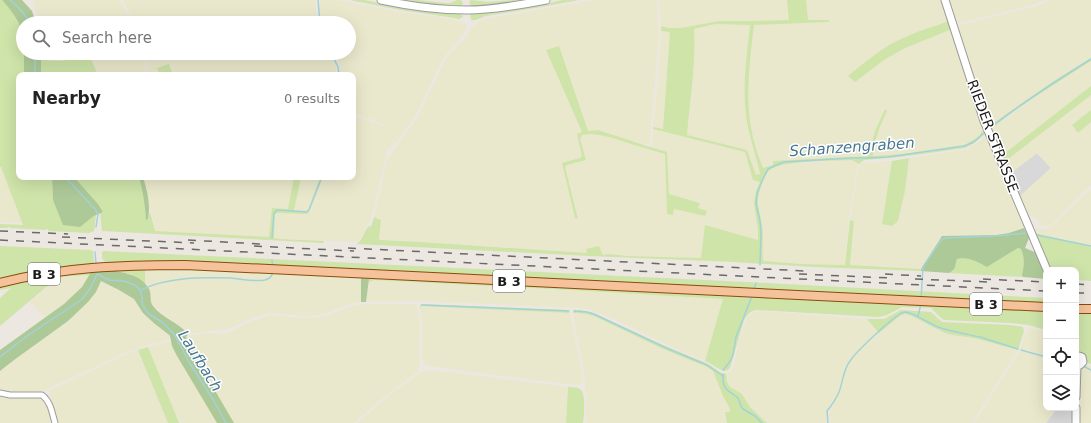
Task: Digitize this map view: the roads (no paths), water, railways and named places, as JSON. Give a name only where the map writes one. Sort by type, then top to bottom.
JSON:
[{"type":"main road","name":"B 3","points":[[0,283],[38,275],[104,266],[193,266],[1043,307]]},
{"type":"main road","points":[[1079,308],[1091,309]]},
{"type":"street","points":[[381,0],[405,5],[466,10],[525,4],[546,0]]},
{"type":"street","name":"RIEDER STRASSE","points":[[945,0],[984,121],[1046,267]]},
{"type":"street","points":[[1079,356],[1083,360],[1082,364],[1079,365]]},
{"type":"street","points":[[0,393],[17,395],[42,394],[50,404],[55,423]]},
{"type":"street","points":[[1076,411],[1076,423]]},
{"type":"waterway","name":"Laufbach","points":[[10,0],[25,16]]},
{"type":"waterway","points":[[318,0],[319,16]]},
{"type":"waterway","name":"Schanzengraben","points":[[990,128],[1039,92],[1091,59]]},
{"type":"waterway","name":"Laufbach","points":[[35,60],[35,72]]},
{"type":"waterway","points":[[334,60],[339,72]]},
{"type":"waterway","name":"Schanzengraben","points":[[760,265],[761,231],[756,204],[757,193],[768,169],[784,162],[888,157],[964,146],[974,142],[984,133]]},
{"type":"waterway","name":"Laufbach","points":[[68,180],[98,214],[96,227]]},
{"type":"waterway","points":[[272,238],[274,213],[277,210],[306,212],[309,210],[321,180]]},
{"type":"waterway","points":[[921,299],[923,267],[941,240],[945,238],[1026,233]]},
{"type":"waterway","points":[[1037,235],[1091,246]]},
{"type":"waterway","name":"Laufbach","points":[[95,252],[96,264]]},
{"type":"waterway","points":[[272,260],[273,267]]},
{"type":"waterway","points":[[141,290],[162,282],[197,278],[231,278],[261,281],[270,278],[273,272]]},
{"type":"waterway","name":"Laufbach","points":[[97,274],[109,280],[124,281],[135,285],[140,290],[142,303],[145,309],[149,314],[162,322],[174,334],[226,423]]},
{"type":"waterway","points":[[0,357],[27,336],[81,300],[90,289],[97,274]]},
{"type":"waterway","name":"Schanzengraben","points":[[754,289],[756,283]]},
{"type":"waterway","name":"Schanzengraben","points":[[723,370],[733,355],[736,337],[752,296]]},
{"type":"waterway","points":[[918,316],[921,304]]},
{"type":"waterway","points":[[422,305],[569,311]]},
{"type":"waterway","points":[[574,311],[594,314],[664,347],[707,365],[723,376]]},
{"type":"waterway","points":[[828,423],[827,411],[838,395],[843,376],[850,361],[885,326],[900,314],[905,312],[943,329],[980,337],[1018,349]]},
{"type":"waterway","points":[[1021,350],[1043,356]]},
{"type":"waterway","points":[[1085,367],[1091,370]]},
{"type":"waterway","name":"Schanzengraben","points":[[723,374],[726,389],[738,398],[743,409],[755,416],[762,423]]},
{"type":"railway","points":[[0,231],[68,234]]},
{"type":"railway","points":[[62,237],[194,243]]},
{"type":"railway","points":[[0,240],[1043,291]]},
{"type":"railway","points":[[188,240],[260,244]]},
{"type":"railway","points":[[254,246],[354,251]]},
{"type":"railway","points":[[348,248],[805,271]]},
{"type":"railway","points":[[799,274],[891,278]]},
{"type":"railway","points":[[885,274],[921,276]]},
{"type":"railway","points":[[915,279],[989,282]]},
{"type":"railway","points":[[983,279],[1043,282]]},
{"type":"railway","points":[[1079,284],[1091,285]]},
{"type":"railway","points":[[1079,293],[1091,293]]}]
